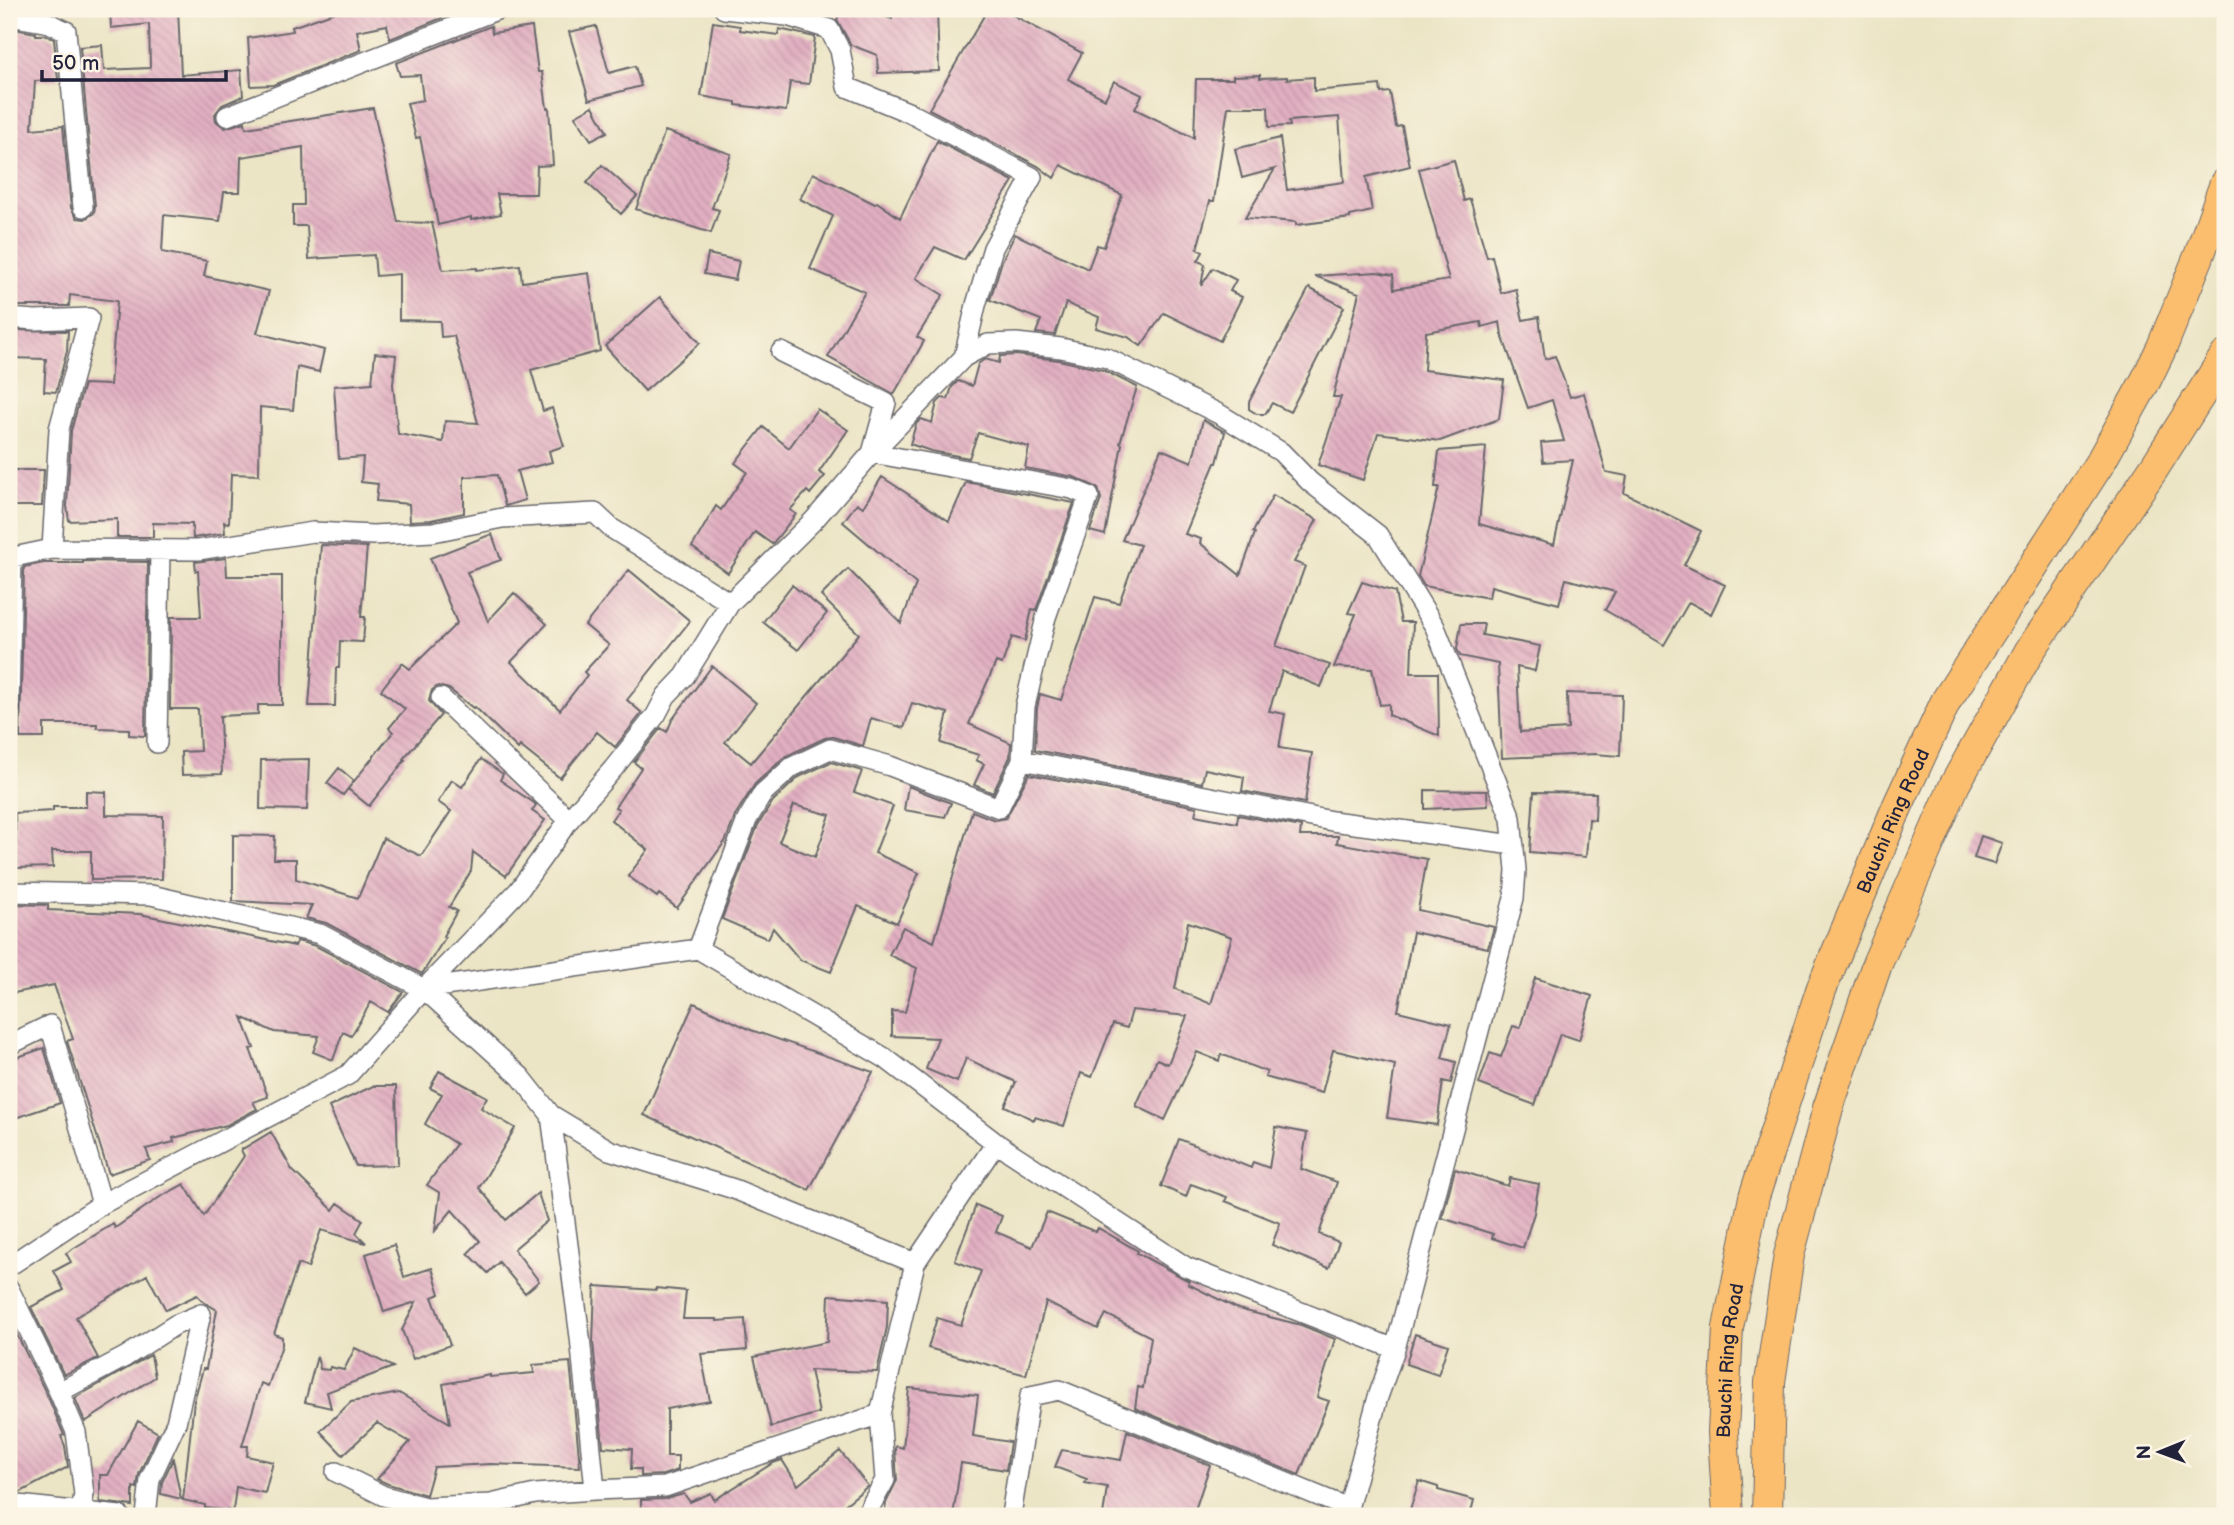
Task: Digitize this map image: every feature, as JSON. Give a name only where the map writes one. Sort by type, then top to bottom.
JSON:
[{"type":"main road","name":"Bauchi Ring Road","points":[[1728,1516],[1723,1432],[1728,1328],[1755,1197],[1821,990],[1898,805],[1946,701],[2101,461],[2146,380],[2162,347],[2225,183]]},
{"type":"main road","points":[[1767,1516],[1770,1382],[1789,1255],[1828,1108],[1877,964],[1955,784],[2029,652],[2154,468],[2225,356]]},
{"type":"street","points":[[227,116],[499,9]]},
{"type":"street","points":[[724,9],[786,16],[829,29],[840,50],[847,87],[910,113],[1032,177],[993,248],[964,357]]},
{"type":"street","points":[[9,16],[49,23],[66,31],[83,207]]},
{"type":"street","points":[[9,318],[89,318],[59,429],[52,549]]},
{"type":"street","points":[[9,1266],[102,1204],[348,1075],[424,989],[519,890],[569,820],[656,715],[666,696],[685,676],[730,603],[814,520],[872,453],[964,357],[988,344],[1016,343],[1061,348],[1107,358],[1221,415],[1281,452],[1310,482],[1378,535],[1435,627],[1511,818],[1516,870],[1514,898],[1395,1349],[1378,1397],[1347,1512],[1059,1390],[1030,1396],[1011,1515],[1014,1516]]},
{"type":"street","points":[[781,352],[886,403],[872,453]]},
{"type":"street","points":[[698,949],[747,820],[763,793],[792,767],[830,749],[890,765],[999,808],[1022,760],[1025,706],[1046,617],[1089,496],[1072,489],[872,453]]},
{"type":"street","points":[[9,708],[10,558],[52,549],[198,550],[313,531],[373,535],[433,532],[502,518],[595,513],[611,528],[730,603]]},
{"type":"street","points":[[157,743],[160,550]]},
{"type":"street","points":[[441,698],[569,820]]},
{"type":"street","points":[[1022,760],[1332,821],[1514,845]]},
{"type":"street","points":[[9,892],[150,895],[320,933],[424,989],[521,1077],[551,1115],[609,1150],[734,1189],[915,1263]]},
{"type":"street","points":[[424,989],[698,949],[885,1058],[996,1143],[1186,1267],[1395,1349]]},
{"type":"street","points":[[9,1045],[50,1026],[102,1204]]},
{"type":"street","points":[[551,1115],[580,1337],[595,1490]]},
{"type":"street","points":[[865,1516],[885,1480],[880,1413],[915,1263],[996,1143]]},
{"type":"street","points":[[9,1289],[76,1432],[83,1494],[81,1512]]},
{"type":"street","points":[[59,1392],[125,1357],[176,1325],[201,1314],[176,1423],[150,1479],[146,1516]]},
{"type":"street","points":[[336,1472],[384,1496],[425,1507],[491,1504],[535,1493],[665,1487],[880,1413]]},
{"type":"street","points":[[9,1504],[120,1516]]},
{"type":"building","points":[[110,9],[178,9],[181,75],[241,70],[243,96],[222,105],[215,114],[216,121],[225,128],[245,122],[246,128],[373,108],[398,222],[432,223],[443,270],[477,270],[520,265],[522,282],[589,273],[600,351],[531,370],[543,411],[552,408],[564,446],[549,451],[552,462],[517,471],[525,500],[505,506],[497,475],[464,477],[464,513],[410,521],[409,504],[376,501],[378,484],[361,482],[363,457],[339,459],[334,386],[372,383],[375,353],[396,355],[393,384],[398,434],[443,442],[445,421],[478,423],[454,336],[441,337],[440,321],[399,320],[399,274],[376,276],[374,255],[309,259],[307,226],[293,226],[293,205],[304,205],[303,147],[241,157],[240,192],[224,192],[220,221],[164,215],[162,252],[207,261],[204,276],[269,291],[257,333],[324,350],[319,372],[297,367],[293,410],[260,407],[259,475],[231,474],[229,523],[224,522],[225,533],[193,538],[192,524],[153,523],[153,537],[117,537],[117,519],[69,521],[67,506],[71,431],[84,384],[110,385],[117,301],[70,295],[69,306],[9,306],[9,230],[14,230],[13,176],[9,176],[9,28],[54,39],[58,80],[35,81],[32,129],[63,126],[71,208],[77,218],[85,219],[94,213],[95,206],[80,47],[102,45],[104,70],[150,68],[149,24],[111,28]]},
{"type":"building","points":[[344,9],[441,9],[442,18],[390,39],[387,25],[357,31],[361,50],[273,85],[251,86],[248,38],[293,31],[292,27]]},
{"type":"building","points":[[841,9],[861,9],[892,19],[892,9],[937,9],[939,71],[878,73],[877,55],[851,45],[837,20]]},
{"type":"building","points":[[988,9],[1002,9],[1082,53],[1068,79],[1105,99],[1114,81],[1142,95],[1135,109],[1194,138],[1196,79],[1233,79],[1233,76],[1260,75],[1260,78],[1287,79],[1314,77],[1314,91],[1380,85],[1381,93],[1390,92],[1396,127],[1402,126],[1410,166],[1366,177],[1372,211],[1350,218],[1296,225],[1296,222],[1245,218],[1275,169],[1242,178],[1235,149],[1280,138],[1287,190],[1344,182],[1339,117],[1289,121],[1290,126],[1269,127],[1268,107],[1228,107],[1214,201],[1210,201],[1197,249],[1203,252],[1198,261],[1205,264],[1201,286],[1213,268],[1236,280],[1230,291],[1242,297],[1220,341],[1164,313],[1141,346],[1128,337],[1096,328],[1099,317],[1066,303],[1055,335],[1036,333],[1041,320],[990,300],[1002,261],[1015,234],[1088,269],[1097,245],[1104,247],[1122,195],[1061,165],[1054,178],[1038,166],[929,109]]},
{"type":"building","points":[[713,22],[740,26],[740,30],[778,35],[779,29],[815,37],[809,84],[790,82],[786,111],[736,105],[736,102],[701,96]]},
{"type":"building","points":[[491,26],[492,33],[532,27],[538,72],[542,72],[549,108],[553,165],[537,166],[536,194],[497,194],[501,214],[471,220],[471,217],[438,225],[420,137],[416,138],[407,103],[423,100],[420,75],[400,76],[396,63]]},
{"type":"building","points":[[596,26],[609,73],[635,66],[641,86],[589,100],[569,32]]},
{"type":"building","points":[[593,106],[607,132],[591,140],[575,116]]},
{"type":"building","points":[[665,131],[731,154],[712,208],[719,210],[711,233],[636,209]]},
{"type":"building","points":[[937,141],[1013,181],[964,260],[935,247],[916,278],[943,295],[917,337],[924,341],[894,394],[828,357],[865,292],[810,269],[833,216],[800,199],[813,173],[875,204],[877,202],[900,218]]},
{"type":"building","points":[[1454,160],[1464,201],[1470,199],[1487,257],[1492,256],[1501,293],[1516,289],[1523,320],[1539,317],[1545,359],[1555,356],[1570,397],[1584,393],[1606,472],[1627,476],[1624,493],[1701,531],[1684,565],[1725,585],[1711,614],[1689,602],[1664,645],[1605,610],[1615,592],[1566,579],[1559,604],[1491,586],[1489,598],[1424,586],[1418,576],[1439,487],[1435,487],[1439,451],[1486,447],[1479,524],[1554,545],[1573,460],[1543,462],[1541,443],[1564,441],[1552,400],[1528,408],[1502,335],[1500,322],[1482,327],[1481,322],[1426,332],[1424,370],[1504,380],[1499,419],[1440,441],[1378,433],[1363,480],[1318,465],[1341,397],[1333,397],[1359,293],[1315,276],[1377,272],[1393,275],[1394,289],[1449,280],[1419,169]]},
{"type":"building","points":[[602,165],[637,196],[621,214],[587,183]]},
{"type":"building","points":[[708,254],[739,261],[735,280],[704,274]]},
{"type":"building","points":[[1309,288],[1344,307],[1290,412],[1272,403],[1265,414],[1257,414],[1249,409],[1249,402]]},
{"type":"building","points":[[660,297],[700,343],[645,391],[605,346]]},
{"type":"building","points":[[9,330],[68,331],[67,351],[56,392],[44,391],[46,359],[9,358]]},
{"type":"building","points":[[1000,356],[1059,360],[1103,370],[1137,387],[1120,443],[1122,444],[1105,535],[1090,531],[1101,499],[1098,488],[1074,477],[1025,468],[1029,447],[978,433],[969,458],[910,444],[916,424],[921,419],[932,423],[937,403],[942,398],[948,399],[952,387],[958,381],[972,386],[978,364],[985,359],[999,363]]},
{"type":"building","points":[[817,409],[848,430],[819,472],[825,476],[810,494],[807,491],[790,510],[796,514],[772,544],[755,532],[728,573],[692,547],[716,506],[721,510],[747,472],[735,463],[763,427],[789,448]]},
{"type":"building","points":[[1203,420],[1225,432],[1217,463],[1185,534],[1201,539],[1200,543],[1240,575],[1255,533],[1253,532],[1273,495],[1317,520],[1294,562],[1305,566],[1276,646],[1330,665],[1321,687],[1282,671],[1269,711],[1285,714],[1279,748],[1312,753],[1305,803],[1242,791],[1244,777],[1205,769],[1202,783],[1035,750],[1040,694],[1061,700],[1095,597],[1119,603],[1140,545],[1122,540],[1161,449],[1192,462]]},
{"type":"building","points":[[9,470],[44,470],[42,506],[9,506]]},
{"type":"building","points":[[882,477],[949,521],[966,482],[1074,503],[1036,610],[1032,609],[1025,641],[1012,637],[1002,664],[996,662],[969,724],[1011,743],[1010,757],[993,793],[974,785],[984,764],[976,760],[979,755],[941,743],[948,713],[912,703],[904,728],[871,718],[863,746],[833,737],[825,738],[786,756],[755,784],[736,814],[726,840],[677,908],[628,876],[648,850],[611,820],[619,809],[615,807],[641,768],[634,762],[661,728],[667,732],[672,720],[712,666],[756,703],[725,742],[751,763],[859,634],[821,596],[848,569],[901,623],[916,584],[843,522],[857,503],[863,507]]},
{"type":"building","points":[[492,534],[501,560],[467,572],[488,621],[514,593],[547,624],[511,662],[560,710],[587,675],[584,672],[609,645],[585,625],[629,570],[690,621],[627,700],[642,713],[615,747],[597,732],[560,778],[520,746],[518,749],[475,707],[449,689],[438,686],[432,690],[429,701],[441,715],[403,759],[405,760],[369,806],[348,789],[393,732],[389,728],[405,709],[381,690],[402,663],[410,669],[457,623],[430,558]]},
{"type":"building","points":[[321,545],[367,547],[361,617],[365,617],[363,642],[340,641],[335,706],[309,706]]},
{"type":"building","points":[[226,558],[227,576],[282,576],[282,705],[258,705],[258,714],[220,716],[222,774],[182,775],[181,752],[200,751],[198,709],[170,709],[171,617],[201,617],[195,562]]},
{"type":"building","points":[[83,561],[148,562],[145,736],[129,735],[129,729],[97,728],[97,724],[44,724],[44,738],[20,738],[24,567]]},
{"type":"building","points":[[1362,582],[1395,592],[1401,622],[1413,622],[1411,673],[1438,673],[1439,736],[1389,715],[1389,704],[1380,705],[1372,669],[1334,667],[1356,614],[1348,613]]},
{"type":"building","points":[[792,585],[827,613],[798,650],[763,622]]},
{"type":"building","points":[[1461,624],[1484,624],[1482,635],[1540,646],[1535,671],[1517,667],[1520,732],[1568,729],[1567,693],[1622,695],[1620,756],[1595,754],[1502,758],[1498,664],[1460,656],[1457,649]]},
{"type":"building","points":[[309,759],[307,810],[260,809],[261,760]]},
{"type":"building","points":[[481,759],[503,774],[500,780],[534,803],[536,805],[532,811],[545,820],[506,876],[473,852],[471,871],[449,907],[457,911],[443,936],[445,938],[422,974],[326,923],[306,918],[312,905],[233,901],[233,835],[275,836],[274,859],[296,859],[296,879],[358,898],[383,838],[421,856],[451,811],[438,802],[452,780],[462,787]]},
{"type":"building","points":[[831,762],[862,771],[854,792],[893,806],[875,853],[919,873],[897,923],[858,906],[831,972],[800,960],[773,928],[768,939],[722,919],[758,825],[773,801],[799,777]],"holes":[[[794,805],[830,815],[815,857],[779,842]]]},
{"type":"building","points":[[339,768],[354,781],[343,795],[327,783]]},
{"type":"building","points":[[1029,774],[1197,807],[1195,815],[1237,823],[1238,815],[1301,827],[1300,836],[1338,836],[1337,843],[1427,859],[1418,910],[1494,927],[1488,948],[1413,932],[1398,1011],[1451,1024],[1442,1058],[1456,1062],[1451,1083],[1443,1081],[1437,1125],[1387,1118],[1395,1065],[1333,1050],[1322,1093],[1265,1077],[1267,1072],[1221,1054],[1219,1061],[1197,1052],[1165,1120],[1136,1106],[1157,1059],[1168,1064],[1187,1016],[1132,1010],[1127,1028],[1113,1024],[1092,1077],[1081,1073],[1064,1126],[1035,1117],[1034,1120],[1005,1106],[1016,1082],[966,1058],[957,1082],[926,1069],[938,1038],[892,1036],[892,1011],[905,1012],[917,968],[889,955],[903,927],[934,942],[972,811],[995,820],[1006,818]],"holes":[[[1188,922],[1232,937],[1211,1004],[1175,989]]]},
{"type":"building","points":[[908,786],[951,803],[945,817],[904,810]]},
{"type":"building","points":[[1425,790],[1487,791],[1488,806],[1425,809]]},
{"type":"building","points":[[86,791],[106,792],[106,815],[163,816],[162,879],[91,880],[91,851],[52,851],[53,867],[17,868],[15,813],[53,811],[53,807],[86,807]]},
{"type":"building","points":[[1534,792],[1596,793],[1595,820],[1589,819],[1586,857],[1530,852]]},
{"type":"building","points":[[1981,836],[2002,843],[1994,864],[1974,858]]},
{"type":"building","points":[[9,904],[48,905],[48,910],[140,914],[295,946],[297,941],[316,946],[403,992],[388,1012],[371,1002],[351,1036],[343,1032],[333,1060],[313,1052],[319,1036],[274,1032],[242,1017],[254,1048],[250,1049],[268,1097],[253,1102],[257,1109],[227,1125],[173,1138],[174,1142],[146,1149],[150,1160],[109,1174],[67,1041],[73,1039],[54,985],[9,994]]},
{"type":"building","points":[[1535,978],[1592,996],[1579,1040],[1560,1034],[1535,1105],[1479,1084],[1490,1053],[1501,1057],[1513,1026],[1520,1028]]},
{"type":"building","points":[[694,1003],[751,1030],[873,1072],[809,1190],[644,1115]]},
{"type":"building","points":[[44,1048],[60,1103],[9,1120],[9,1060]]},
{"type":"building","points":[[439,1071],[487,1097],[481,1108],[515,1128],[479,1188],[506,1220],[538,1193],[547,1221],[514,1249],[539,1281],[525,1293],[499,1262],[488,1273],[468,1253],[480,1241],[452,1210],[435,1231],[440,1193],[427,1185],[456,1144],[425,1124],[442,1094],[430,1088]]},
{"type":"building","points":[[373,1086],[396,1086],[398,1165],[356,1166],[329,1107]]},
{"type":"building","points":[[1276,1127],[1307,1133],[1301,1169],[1337,1182],[1319,1234],[1339,1242],[1329,1268],[1272,1245],[1280,1223],[1225,1201],[1227,1197],[1191,1184],[1186,1197],[1161,1186],[1179,1139],[1251,1168],[1253,1162],[1269,1168]]},
{"type":"building","points":[[271,1132],[292,1170],[333,1210],[338,1203],[363,1220],[356,1233],[366,1243],[321,1230],[308,1268],[298,1264],[274,1334],[282,1337],[282,1345],[268,1386],[261,1383],[242,1446],[248,1446],[247,1456],[273,1462],[265,1493],[236,1487],[233,1511],[205,1508],[205,1505],[183,1500],[194,1401],[203,1369],[206,1369],[217,1310],[197,1295],[166,1310],[147,1275],[76,1317],[98,1358],[64,1375],[31,1307],[64,1290],[54,1271],[71,1262],[66,1253],[113,1224],[115,1228],[184,1184],[204,1216],[244,1156],[241,1150]]},
{"type":"building","points":[[1455,1169],[1508,1186],[1510,1178],[1539,1184],[1534,1213],[1523,1248],[1492,1238],[1493,1234],[1442,1218]]},
{"type":"building","points":[[976,1205],[1002,1216],[996,1232],[1032,1247],[1047,1212],[1096,1232],[1098,1228],[1189,1281],[1188,1284],[1238,1309],[1301,1325],[1335,1339],[1317,1397],[1329,1401],[1299,1475],[1135,1408],[1138,1387],[1143,1388],[1151,1337],[1106,1314],[1098,1329],[1046,1302],[1026,1375],[928,1348],[937,1318],[961,1325],[981,1271],[955,1261]]},
{"type":"building","points":[[394,1245],[404,1277],[432,1268],[440,1294],[432,1297],[450,1345],[413,1359],[402,1330],[416,1302],[384,1312],[366,1254]]},
{"type":"building","points":[[595,1286],[686,1291],[683,1319],[745,1319],[747,1350],[701,1354],[710,1401],[667,1409],[667,1456],[678,1456],[678,1470],[663,1475],[641,1476],[641,1469],[631,1469],[632,1449],[603,1447],[593,1342]]},
{"type":"building","points":[[829,1295],[888,1300],[887,1327],[877,1372],[810,1370],[819,1413],[771,1427],[754,1357],[827,1342]]},
{"type":"building","points":[[9,1319],[64,1435],[61,1436],[68,1467],[19,1493],[9,1492]]},
{"type":"building","points":[[1415,1334],[1448,1345],[1438,1375],[1406,1364]]},
{"type":"building","points":[[355,1348],[393,1367],[327,1392],[331,1408],[305,1402],[317,1356],[320,1369],[329,1370],[330,1367],[344,1370]]},
{"type":"building","points":[[151,1355],[155,1377],[85,1422],[75,1398]]},
{"type":"building","points":[[570,1362],[580,1467],[491,1464],[434,1467],[426,1495],[377,1479],[410,1442],[377,1423],[343,1455],[320,1431],[351,1402],[399,1393],[450,1423],[443,1384],[490,1375],[534,1373],[533,1365]]},
{"type":"building","points":[[909,1388],[978,1395],[973,1436],[1010,1442],[1006,1470],[961,1463],[953,1516],[884,1516],[886,1503],[897,1480],[895,1449],[896,1446],[903,1448]]},
{"type":"building","points":[[138,1421],[158,1433],[139,1474],[137,1488],[133,1487],[133,1506],[100,1502],[100,1475],[108,1475]]},
{"type":"building","points":[[1127,1431],[1210,1465],[1193,1516],[1103,1516],[1107,1487],[1085,1483],[1087,1479],[1055,1467],[1062,1450],[1121,1460]]},
{"type":"building","points":[[840,1451],[868,1486],[831,1516],[641,1516],[641,1500],[666,1499],[684,1494],[690,1502],[711,1493],[714,1500],[782,1460],[798,1485]]},
{"type":"building","points":[[173,1459],[181,1499],[161,1494],[162,1482]]},
{"type":"building","points":[[1419,1481],[1438,1487],[1438,1490],[1474,1500],[1470,1516],[1408,1516]]}]
